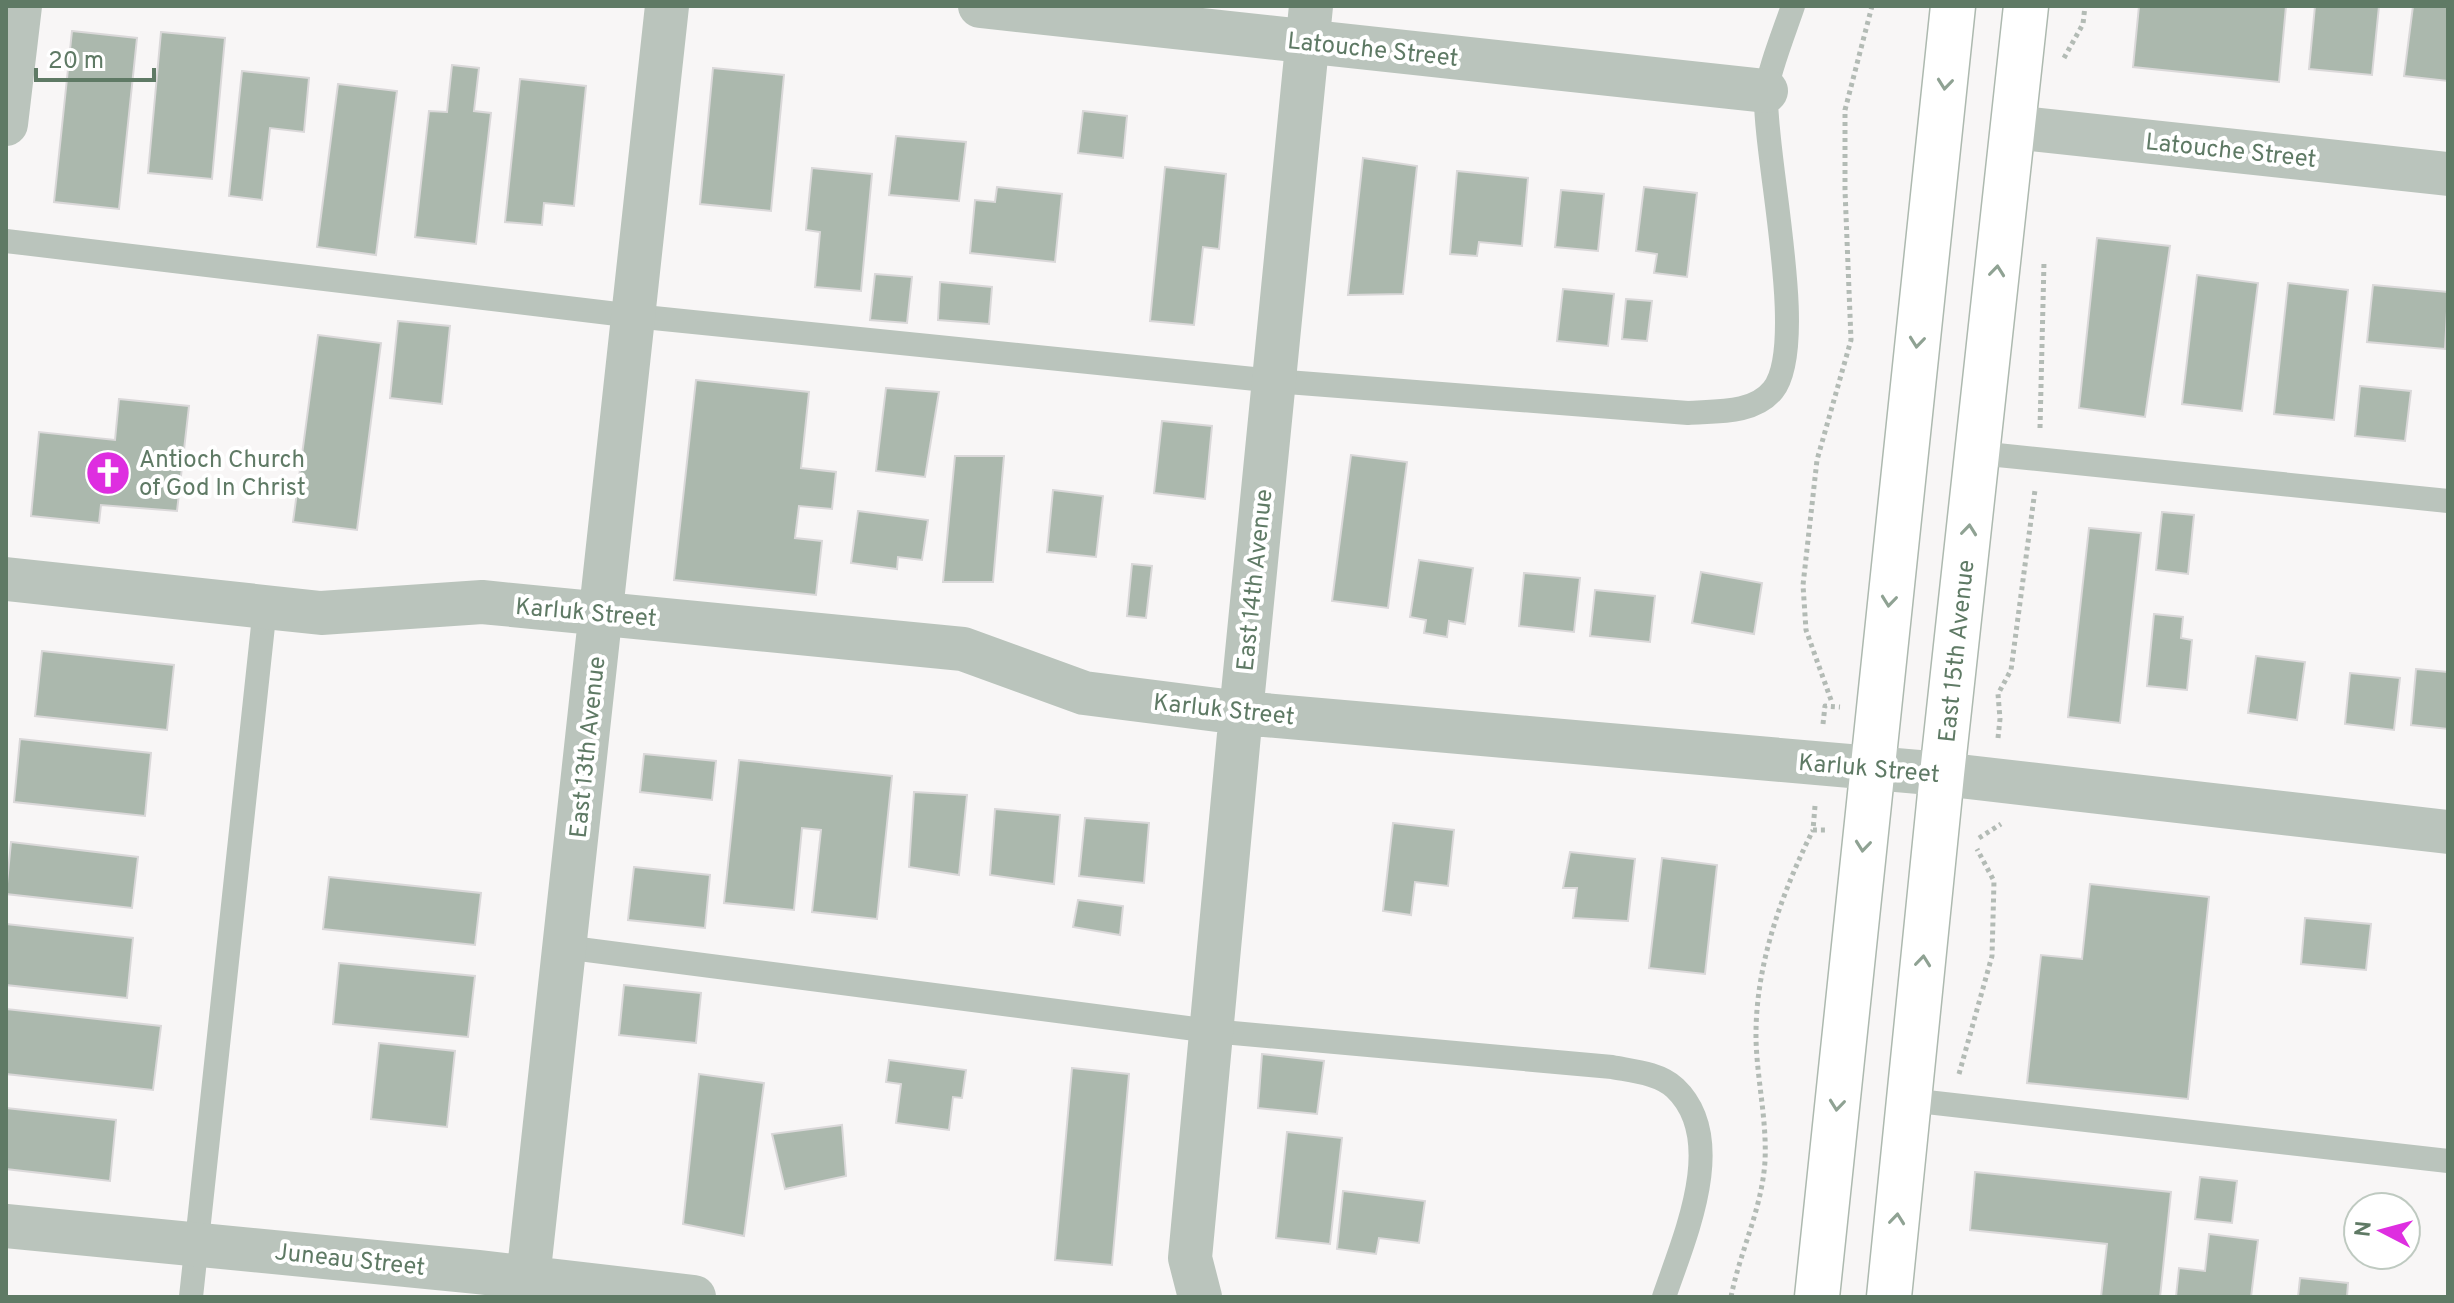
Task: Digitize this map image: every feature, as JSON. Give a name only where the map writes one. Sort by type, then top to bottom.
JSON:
[{"type":"main road","points":[[1817,1297],[1953,6]]},
{"type":"main road","name":"East 15th Avenue","points":[[1889,1297],[1930,1102],[1942,774],[2026,6]]},
{"type":"street","points":[[6,124],[20,6]]},
{"type":"street","name":"East 13th Avenue","points":[[526,1287],[667,6]]},
{"type":"street","name":"Latouche Street","points":[[980,6],[1309,24],[1766,91]]},
{"type":"street","name":"East 14th Avenue","points":[[1200,1297],[1190,1258],[1309,24]]},
{"type":"street","name":"Latouche Street","points":[[2013,127],[2448,174]]},
{"type":"street","name":"Karluk Street","points":[[6,579],[321,613],[482,602],[963,649],[1084,693],[1241,713],[1942,774],[2448,832]]},
{"type":"street","name":"Juneau Street","points":[[6,1226],[196,1244],[526,1287],[694,1297]]},
{"type":"lane","points":[[6,241],[634,316],[1274,381],[1688,413],[1754,406],[1774,390],[1783,367],[1788,319],[1766,91],[1793,6]]},
{"type":"lane","points":[[1978,453],[2448,501]]},
{"type":"lane","points":[[191,1297],[265,607]]},
{"type":"lane","points":[[564,947],[1211,1031],[1612,1067],[1649,1074],[1673,1086],[1692,1109],[1698,1127],[1702,1163],[1695,1198],[1664,1297]]},
{"type":"lane","points":[[1930,1102],[2448,1161]]},
{"type":"path","points":[[1831,700],[1806,630],[1803,585],[1817,460],[1851,340],[1845,110],[1872,6]]},
{"type":"path","points":[[2057,70],[2083,24],[2085,6]]},
{"type":"path","points":[[1930,1102],[1992,956],[1994,881],[1974,844],[1987,831],[2011,819]]},
{"type":"path","points":[[1731,1297],[1760,1204],[1765,1162],[1766,1122],[1756,1041],[1758,981],[1788,879],[1813,830]]},
{"type":"building","points":[[2139,6],[2286,6],[2279,82],[2133,67]]},
{"type":"building","points":[[2315,6],[2379,6],[2372,75],[2309,69]]},
{"type":"building","points":[[2413,6],[2448,6],[2448,81],[2404,76]]},
{"type":"building","points":[[72,31],[137,38],[119,209],[54,202]]},
{"type":"building","points":[[161,32],[225,38],[212,179],[148,173]]},
{"type":"building","points":[[452,65],[479,68],[474,111],[491,113],[476,244],[415,237],[429,111],[447,112]]},
{"type":"building","points":[[713,68],[784,75],[771,211],[700,204]]},
{"type":"building","points":[[242,71],[309,78],[304,132],[270,128],[262,200],[229,196]]},
{"type":"building","points":[[520,79],[586,86],[574,206],[544,203],[542,225],[505,222]]},
{"type":"building","points":[[338,84],[397,91],[376,255],[317,247]]},
{"type":"building","points":[[1083,111],[1127,116],[1123,158],[1078,153]]},
{"type":"building","points":[[896,136],[966,142],[959,201],[889,195]]},
{"type":"building","points":[[1363,158],[1417,166],[1403,294],[1348,295]]},
{"type":"building","points":[[1165,167],[1226,174],[1219,249],[1203,247],[1194,325],[1150,321]]},
{"type":"building","points":[[812,168],[872,174],[861,291],[815,287],[820,232],[806,230]]},
{"type":"building","points":[[1457,171],[1528,178],[1522,246],[1479,242],[1477,256],[1450,254]]},
{"type":"building","points":[[997,187],[1062,194],[1055,262],[970,253],[975,200],[995,202]]},
{"type":"building","points":[[1644,187],[1697,193],[1687,277],[1654,273],[1657,254],[1636,251]]},
{"type":"building","points":[[1561,190],[1604,194],[1598,251],[1555,247]]},
{"type":"building","points":[[2097,238],[2170,246],[2145,417],[2079,408]]},
{"type":"building","points":[[875,274],[912,277],[907,323],[870,320]]},
{"type":"building","points":[[2197,275],[2258,283],[2242,411],[2182,404]]},
{"type":"building","points":[[940,282],[992,287],[989,324],[938,320]]},
{"type":"building","points":[[2288,283],[2348,290],[2334,420],[2274,414]]},
{"type":"building","points":[[2373,285],[2448,292],[2445,349],[2367,342]]},
{"type":"building","points":[[1563,289],[1614,294],[1608,346],[1557,341]]},
{"type":"building","points":[[1626,299],[1652,301],[1647,341],[1622,339]]},
{"type":"building","points":[[398,321],[450,326],[442,404],[390,398]]},
{"type":"building","points":[[318,335],[381,343],[357,530],[293,522]]},
{"type":"building","points":[[696,380],[809,392],[801,468],[836,472],[832,509],[799,506],[795,538],[822,541],[816,595],[674,580]]},
{"type":"building","points":[[2360,386],[2411,391],[2405,441],[2355,436]]},
{"type":"building","points":[[886,388],[939,392],[925,477],[876,471]]},
{"type":"building","name":"Antioch Church of God In Christ","points":[[119,399],[189,406],[177,511],[101,505],[99,523],[31,516],[39,432],[115,440]]},
{"type":"building","points":[[1162,421],[1212,426],[1205,499],[1154,493]]},
{"type":"building","points":[[1351,455],[1407,462],[1388,608],[1332,601]]},
{"type":"building","points":[[955,456],[1004,456],[993,582],[943,582]]},
{"type":"building","points":[[1053,490],[1103,496],[1096,557],[1047,552]]},
{"type":"building","points":[[858,511],[928,520],[922,560],[898,557],[897,569],[851,563]]},
{"type":"building","points":[[2162,512],[2194,515],[2188,574],[2156,570]]},
{"type":"building","points":[[2089,528],[2141,533],[2120,723],[2068,717]]},
{"type":"building","points":[[1419,560],[1473,568],[1465,624],[1449,621],[1447,637],[1424,633],[1426,620],[1410,617]]},
{"type":"building","points":[[1132,564],[1152,566],[1146,618],[1127,616]]},
{"type":"building","points":[[1701,572],[1762,583],[1754,634],[1692,623]]},
{"type":"building","points":[[1524,573],[1580,578],[1574,632],[1519,626]]},
{"type":"building","points":[[1595,590],[1655,596],[1650,642],[1590,636]]},
{"type":"building","points":[[2154,614],[2183,617],[2181,638],[2192,640],[2187,690],[2147,686]]},
{"type":"building","points":[[42,651],[174,665],[167,730],[35,716]]},
{"type":"building","points":[[2256,656],[2305,662],[2297,720],[2248,713]]},
{"type":"building","points":[[2416,669],[2448,672],[2448,729],[2411,725]]},
{"type":"building","points":[[2350,673],[2400,678],[2394,730],[2345,724]]},
{"type":"building","points":[[20,739],[151,753],[145,816],[14,802]]},
{"type":"building","points":[[644,754],[716,761],[712,800],[640,792]]},
{"type":"building","points":[[739,760],[892,776],[877,919],[812,912],[821,830],[802,828],[794,910],[724,903]]},
{"type":"building","points":[[914,792],[967,795],[959,875],[909,867]]},
{"type":"building","points":[[995,809],[1060,815],[1054,884],[990,875]]},
{"type":"building","points":[[1085,818],[1149,823],[1144,883],[1079,876]]},
{"type":"building","points":[[1393,823],[1454,830],[1448,886],[1415,882],[1411,915],[1383,911]]},
{"type":"building","points":[[11,842],[138,857],[132,908],[6,894]]},
{"type":"building","points":[[1570,852],[1635,859],[1628,921],[1573,918],[1577,888],[1563,888]]},
{"type":"building","points":[[1662,858],[1717,865],[1705,974],[1649,968]]},
{"type":"building","points":[[634,867],[710,875],[705,928],[628,920]]},
{"type":"building","points":[[329,877],[481,893],[475,945],[323,929]]},
{"type":"building","points":[[2090,884],[2209,897],[2188,1099],[2027,1083],[2041,955],[2082,959]]},
{"type":"building","points":[[1078,900],[1123,906],[1120,935],[1073,927]]},
{"type":"building","points":[[2305,918],[2371,924],[2366,970],[2301,964]]},
{"type":"building","points":[[6,924],[133,938],[127,998],[6,985]]},
{"type":"building","points":[[339,963],[475,976],[468,1037],[333,1024]]},
{"type":"building","points":[[624,985],[701,993],[696,1043],[619,1035]]},
{"type":"building","points":[[6,1009],[161,1026],[153,1090],[6,1074]]},
{"type":"building","points":[[379,1043],[455,1051],[447,1127],[371,1119]]},
{"type":"building","points":[[1262,1054],[1324,1061],[1317,1114],[1258,1108]]},
{"type":"building","points":[[889,1060],[966,1070],[962,1098],[953,1097],[949,1130],[896,1123],[901,1084],[886,1082]]},
{"type":"building","points":[[1072,1068],[1129,1074],[1112,1265],[1055,1260]]},
{"type":"building","points":[[699,1074],[764,1083],[744,1236],[683,1224]]},
{"type":"building","points":[[6,1108],[116,1120],[110,1181],[6,1169]]},
{"type":"building","points":[[842,1125],[846,1176],[785,1189],[772,1134]]},
{"type":"building","points":[[1287,1132],[1342,1138],[1330,1244],[1276,1238]]},
{"type":"building","points":[[1975,1172],[2171,1192],[2160,1297],[2101,1297],[2107,1244],[1970,1230]]},
{"type":"building","points":[[2200,1177],[2237,1181],[2232,1223],[2195,1219]]},
{"type":"building","points":[[1343,1191],[1425,1201],[1419,1243],[1379,1238],[1376,1254],[1337,1249]]},
{"type":"building","points":[[2209,1234],[2258,1240],[2251,1297],[2176,1297],[2179,1268],[2205,1271]]},
{"type":"building","points":[[2300,1278],[2348,1283],[2347,1297],[2298,1297]]},
{"type":"place","name":"Antioch Church of God In Christ","points":[[108,473]]}]
